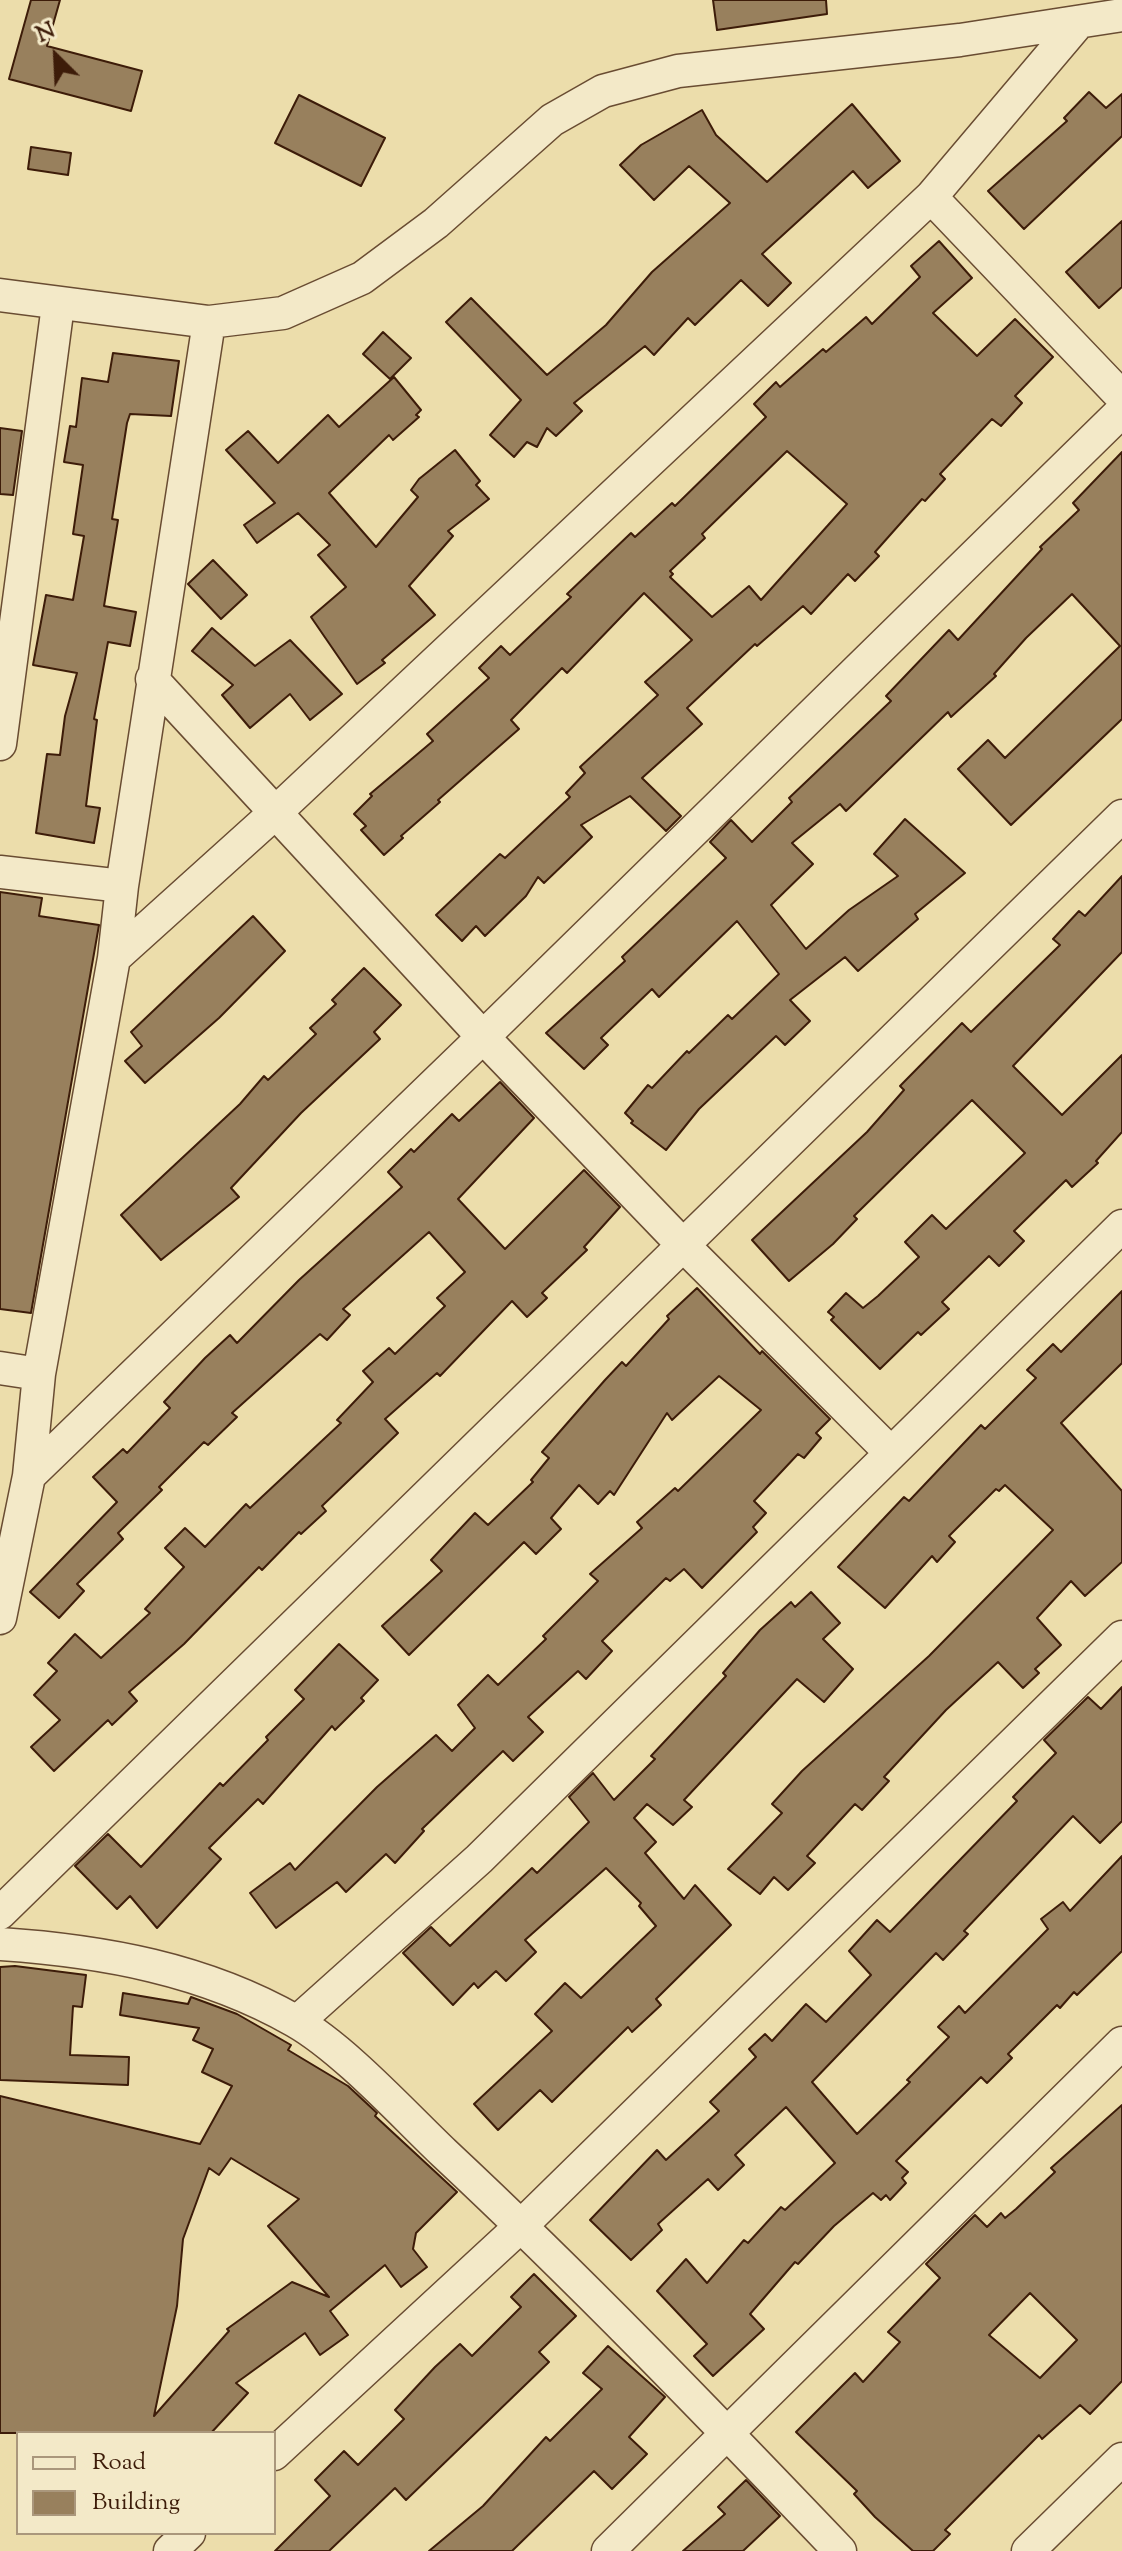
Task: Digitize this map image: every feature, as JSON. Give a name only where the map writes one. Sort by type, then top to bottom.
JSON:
[{"type":"street","points":[[0,295],[58,305],[209,322],[283,313],[362,278],[436,223],[552,120],[603,91],[678,71],[960,40],[1122,15]]},
{"type":"street","points":[[114,958],[276,812],[931,197],[1079,22]]},
{"type":"street","points":[[931,197],[1122,397]]},
{"type":"street","points":[[0,744],[58,305]]},
{"type":"street","points":[[0,1618],[29,1476],[39,1374],[114,958],[152,679],[209,322]]},
{"type":"street","points":[[29,1476],[483,1037],[1122,411]]},
{"type":"street","points":[[152,679],[483,1037],[682,1244],[891,1453]]},
{"type":"street","points":[[0,1913],[1122,816]]},
{"type":"street","points":[[0,872],[122,886]]},
{"type":"street","points":[[297,2022],[479,1859],[1122,1226]]},
{"type":"street","points":[[0,1368],[39,1374]]},
{"type":"street","points":[[276,2452],[522,2225],[1122,1637]]},
{"type":"street","points":[[0,1944],[138,1960],[220,1985],[297,2022],[355,2069],[522,2225],[840,2551]]},
{"type":"street","points":[[608,2551],[1122,2043]]},
{"type":"street","points":[[1028,2551],[1122,2459]]},
{"type":"street","points":[[170,2551],[187,2535]]},
{"type":"building","points":[[31,0],[60,0],[47,46],[142,71],[131,111],[9,79]]},
{"type":"building","points":[[713,0],[826,0],[827,14],[717,30]]},
{"type":"building","points":[[1089,92],[1106,108],[1122,94],[1122,136],[1024,229],[988,191],[1067,121],[1064,118]]},
{"type":"building","points":[[299,95],[385,138],[361,186],[275,143]]},
{"type":"building","points":[[852,104],[900,161],[868,188],[853,171],[762,254],[791,283],[768,306],[741,280],[695,325],[688,318],[654,355],[645,346],[574,403],[582,411],[556,436],[547,428],[537,447],[527,442],[514,457],[490,435],[521,400],[446,322],[471,298],[547,375],[606,325],[652,272],[730,203],[689,166],[654,200],[620,165],[641,145],[702,110],[716,135],[767,182]]},
{"type":"building","points":[[31,147],[71,153],[68,175],[28,169]]},
{"type":"building","points":[[1122,221],[1122,287],[1099,308],[1066,272]]},
{"type":"building","points":[[939,241],[972,278],[933,313],[977,356],[1015,319],[1053,357],[1015,396],[1022,403],[1001,426],[992,419],[940,474],[945,479],[925,501],[922,499],[875,552],[879,556],[855,581],[848,574],[811,614],[803,606],[757,646],[755,644],[687,708],[702,724],[642,778],[681,816],[666,831],[630,796],[581,825],[592,837],[544,883],[538,877],[526,896],[485,936],[476,926],[462,941],[436,915],[500,854],[505,858],[570,797],[566,793],[585,773],[580,767],[658,695],[645,682],[692,640],[644,593],[567,673],[562,668],[511,720],[519,729],[438,800],[440,802],[384,855],[361,830],[366,826],[354,814],[372,796],[370,794],[433,741],[427,734],[489,678],[479,668],[501,646],[510,655],[571,597],[567,594],[631,533],[635,537],[672,503],[675,506],[766,417],[754,404],[776,382],[780,387],[866,317],[872,324],[920,277],[911,266]],"holes":[[[787,451],[847,504],[761,600],[749,586],[712,617],[670,577],[673,574],[670,571],[705,538],[702,534]]]},
{"type":"building","points":[[383,332],[411,358],[390,379],[363,354]]},
{"type":"building","points":[[113,353],[179,361],[171,416],[130,414],[127,423],[112,519],[118,520],[104,606],[136,612],[130,646],[108,642],[94,719],[97,720],[86,806],[100,808],[94,843],[36,833],[47,754],[60,755],[65,716],[77,673],[33,665],[46,595],[73,600],[84,536],[73,534],[83,465],[64,462],[70,426],[76,427],[82,378],[108,382]]},
{"type":"building","points":[[394,377],[421,410],[416,415],[419,417],[393,440],[389,435],[329,493],[376,547],[418,497],[411,490],[419,479],[455,450],[480,481],[476,485],[489,499],[448,531],[453,536],[409,586],[435,615],[382,660],[385,663],[357,684],[311,617],[346,587],[318,555],[330,545],[298,513],[257,543],[244,525],[275,503],[226,450],[248,431],[278,463],[328,415],[339,427]]},
{"type":"building","points":[[0,428],[22,431],[13,495],[0,494]]},
{"type":"building","points":[[1122,452],[1122,719],[1011,825],[958,769],[988,740],[1005,758],[1120,646],[1072,594],[1026,638],[994,674],[996,676],[951,717],[948,712],[846,811],[840,804],[792,843],[813,864],[771,905],[806,949],[849,910],[898,876],[874,854],[905,819],[965,873],[915,914],[918,919],[858,971],[845,957],[790,1000],[810,1021],[785,1045],[776,1036],[699,1109],[666,1150],[631,1123],[633,1121],[625,1113],[648,1085],[652,1088],[687,1051],[689,1053],[728,1015],[732,1019],[779,974],[737,921],[659,997],[652,989],[601,1038],[608,1045],[584,1069],[546,1033],[625,961],[622,957],[726,858],[710,842],[731,820],[752,842],[792,802],[789,798],[891,701],[886,696],[949,630],[958,640],[1042,549],[1040,547],[1079,510],[1073,503]]},
{"type":"building","points":[[213,560],[247,595],[221,619],[188,584]]},
{"type":"building","points":[[212,628],[255,666],[290,640],[342,694],[310,720],[290,694],[250,728],[222,695],[233,685],[192,651]]},
{"type":"building","points":[[1122,876],[1122,952],[1013,1066],[1062,1115],[1122,1055],[1122,1132],[1096,1161],[1098,1163],[1072,1187],[1066,1180],[1014,1231],[1024,1241],[999,1266],[989,1256],[942,1302],[949,1309],[921,1335],[918,1332],[880,1369],[831,1320],[834,1317],[828,1312],[846,1293],[863,1308],[878,1296],[919,1257],[905,1242],[932,1215],[946,1229],[1025,1153],[972,1100],[854,1216],[857,1219],[833,1244],[789,1281],[752,1240],[867,1132],[904,1090],[900,1086],[962,1023],[971,1032],[1060,945],[1053,939],[1079,911],[1085,916]]},
{"type":"building","points":[[0,892],[42,898],[39,916],[99,925],[31,1313],[0,1309]]},
{"type":"building","points":[[253,916],[285,951],[219,1018],[145,1083],[125,1061],[142,1046],[131,1032]]},
{"type":"building","points":[[364,968],[401,1005],[374,1032],[380,1039],[301,1113],[231,1188],[239,1197],[161,1260],[121,1215],[240,1104],[264,1076],[268,1080],[316,1034],[310,1028],[336,1004],[332,1000]]},
{"type":"building","points":[[500,1082],[534,1118],[458,1199],[505,1249],[584,1170],[620,1207],[584,1247],[587,1250],[542,1293],[547,1298],[527,1317],[512,1301],[440,1376],[437,1373],[385,1419],[398,1433],[322,1506],[326,1511],[301,1534],[299,1532],[262,1570],[259,1567],[184,1644],[129,1692],[137,1701],[112,1725],[108,1720],[54,1771],[31,1747],[60,1720],[34,1695],[57,1671],[48,1663],[75,1634],[101,1658],[150,1613],[145,1609],[184,1567],[165,1548],[185,1528],[205,1547],[246,1504],[250,1508],[341,1423],[337,1420],[373,1382],[363,1371],[389,1348],[395,1354],[445,1306],[437,1298],[465,1272],[429,1232],[343,1309],[350,1315],[327,1340],[320,1334],[232,1413],[237,1417],[208,1445],[204,1442],[159,1487],[162,1490],[118,1533],[123,1539],[77,1584],[84,1591],[59,1618],[30,1592],[117,1502],[93,1477],[123,1449],[127,1453],[170,1408],[164,1402],[205,1358],[230,1335],[237,1343],[299,1280],[402,1187],[388,1172],[411,1149],[414,1152],[452,1114],[459,1121]]},
{"type":"building","points":[[697,1288],[760,1354],[762,1351],[830,1419],[816,1433],[821,1438],[804,1458],[798,1454],[754,1501],[766,1513],[753,1527],[757,1532],[702,1588],[684,1569],[670,1581],[666,1578],[602,1641],[612,1651],[586,1679],[578,1671],[528,1717],[543,1732],[513,1761],[503,1751],[422,1829],[424,1831],[395,1863],[386,1854],[346,1892],[337,1882],[276,1928],[250,1893],[290,1863],[295,1870],[377,1787],[436,1735],[452,1751],[475,1728],[458,1705],[488,1675],[498,1685],[546,1639],[543,1636],[598,1581],[590,1574],[642,1528],[637,1522],[675,1488],[678,1491],[761,1410],[719,1376],[672,1420],[667,1413],[614,1495],[610,1491],[598,1504],[579,1485],[551,1518],[561,1529],[536,1554],[524,1542],[409,1655],[382,1626],[442,1571],[431,1560],[475,1513],[488,1525],[533,1482],[531,1480],[549,1458],[542,1452],[622,1362],[626,1366],[669,1319],[667,1316]]},
{"type":"building","points":[[1122,1291],[1122,1363],[1061,1423],[1122,1491],[1122,1562],[1085,1596],[1071,1581],[1037,1618],[1061,1645],[1035,1669],[1039,1673],[1023,1688],[998,1662],[946,1710],[884,1777],[889,1781],[862,1810],[855,1804],[807,1856],[815,1863],[788,1890],[774,1877],[760,1894],[728,1869],[782,1813],[772,1804],[802,1771],[929,1656],[1053,1530],[1005,1485],[999,1491],[996,1489],[949,1536],[955,1542],[937,1562],[932,1556],[885,1608],[838,1567],[904,1497],[909,1501],[981,1425],[985,1429],[1036,1378],[1027,1370],[1053,1344],[1061,1352]]},
{"type":"building","points":[[811,1592],[840,1623],[823,1639],[853,1669],[824,1702],[797,1679],[684,1800],[692,1807],[673,1825],[647,1804],[634,1818],[656,1842],[645,1853],[684,1899],[695,1885],[731,1925],[656,1999],[661,2005],[632,2032],[628,2027],[552,2102],[540,2090],[498,2130],[474,2104],[552,2031],[535,2014],[565,1983],[581,1998],[656,1926],[639,1906],[641,1903],[606,1868],[525,1940],[536,1952],[506,1981],[496,1971],[478,1988],[474,1983],[453,2005],[403,1953],[431,1927],[450,1946],[532,1868],[537,1873],[589,1822],[569,1797],[593,1773],[614,1800],[655,1759],[651,1756],[726,1676],[723,1673],[760,1630],[791,1602],[795,1607]]},
{"type":"building","points":[[339,1644],[378,1680],[361,1698],[364,1701],[335,1730],[332,1726],[263,1804],[258,1799],[209,1848],[221,1859],[157,1928],[130,1896],[117,1909],[75,1866],[108,1834],[141,1867],[220,1783],[223,1786],[268,1740],[266,1737],[304,1699],[295,1690]]},
{"type":"building","points":[[1122,1687],[1122,1821],[1100,1843],[1073,1816],[964,1931],[968,1934],[943,1960],[936,1953],[812,2082],[857,2134],[910,2082],[907,2080],[949,2037],[938,2027],[959,2006],[965,2013],[1048,1929],[1041,1919],[1063,1902],[1070,1911],[1122,1856],[1122,1951],[1077,1995],[1074,1992],[1060,2008],[1057,2005],[1008,2054],[1012,2058],[987,2083],[981,2077],[896,2161],[908,2172],[902,2178],[906,2183],[890,2200],[886,2195],[881,2200],[873,2193],[834,2226],[798,2264],[795,2262],[750,2314],[764,2329],[713,2376],[694,2356],[707,2344],[657,2291],[686,2259],[707,2283],[744,2240],[748,2243],[781,2207],[785,2210],[835,2163],[786,2107],[735,2155],[744,2165],[718,2190],[708,2179],[658,2224],[662,2230],[631,2260],[590,2220],[657,2150],[666,2160],[719,2111],[710,2102],[756,2057],[749,2049],[765,2034],[772,2041],[806,2004],[826,2022],[871,1975],[849,1951],[877,1920],[890,1932],[1017,1801],[1013,1797],[1056,1753],[1044,1740],[1088,1697],[1101,1709]]},
{"type":"building","points":[[0,1967],[86,1975],[82,2007],[73,2006],[70,2055],[129,2057],[128,2085],[0,2080]]},
{"type":"building","points":[[123,1993],[188,2004],[191,1997],[237,2014],[291,2045],[288,2050],[348,2086],[377,2113],[375,2116],[457,2192],[416,2233],[413,2249],[427,2267],[401,2287],[385,2265],[330,2311],[348,2335],[320,2355],[305,2333],[236,2383],[248,2393],[213,2431],[0,2433],[0,2096],[200,2144],[232,2086],[202,2072],[213,2049],[193,2040],[199,2028],[120,2015]],"holes":[[[231,2158],[299,2199],[268,2226],[329,2297],[292,2282],[227,2329],[229,2331],[154,2416],[177,2306],[183,2239],[209,2168],[219,2175]]]},
{"type":"building","points":[[1122,2105],[1122,2381],[1090,2414],[1080,2405],[1042,2439],[1039,2435],[945,2530],[950,2534],[933,2551],[913,2551],[875,2517],[854,2494],[857,2491],[796,2432],[855,2373],[863,2382],[900,2342],[888,2332],[940,2278],[926,2264],[975,2215],[987,2227],[1001,2213],[1005,2218],[1055,2172],[1051,2168]],"holes":[[[1030,2293],[1077,2340],[1040,2378],[989,2335]]]},
{"type":"building","points":[[534,2274],[576,2316],[539,2352],[549,2362],[406,2500],[395,2488],[329,2551],[275,2551],[330,2496],[315,2480],[344,2451],[358,2465],[404,2419],[395,2410],[435,2367],[460,2344],[472,2356],[521,2307],[511,2297]]},
{"type":"building","points":[[608,2346],[665,2397],[629,2437],[647,2454],[612,2489],[594,2471],[512,2551],[429,2551],[483,2506],[546,2437],[550,2441],[602,2389],[583,2373]]},
{"type":"building","points":[[746,2480],[780,2516],[743,2551],[683,2551],[725,2514],[718,2507]]}]
